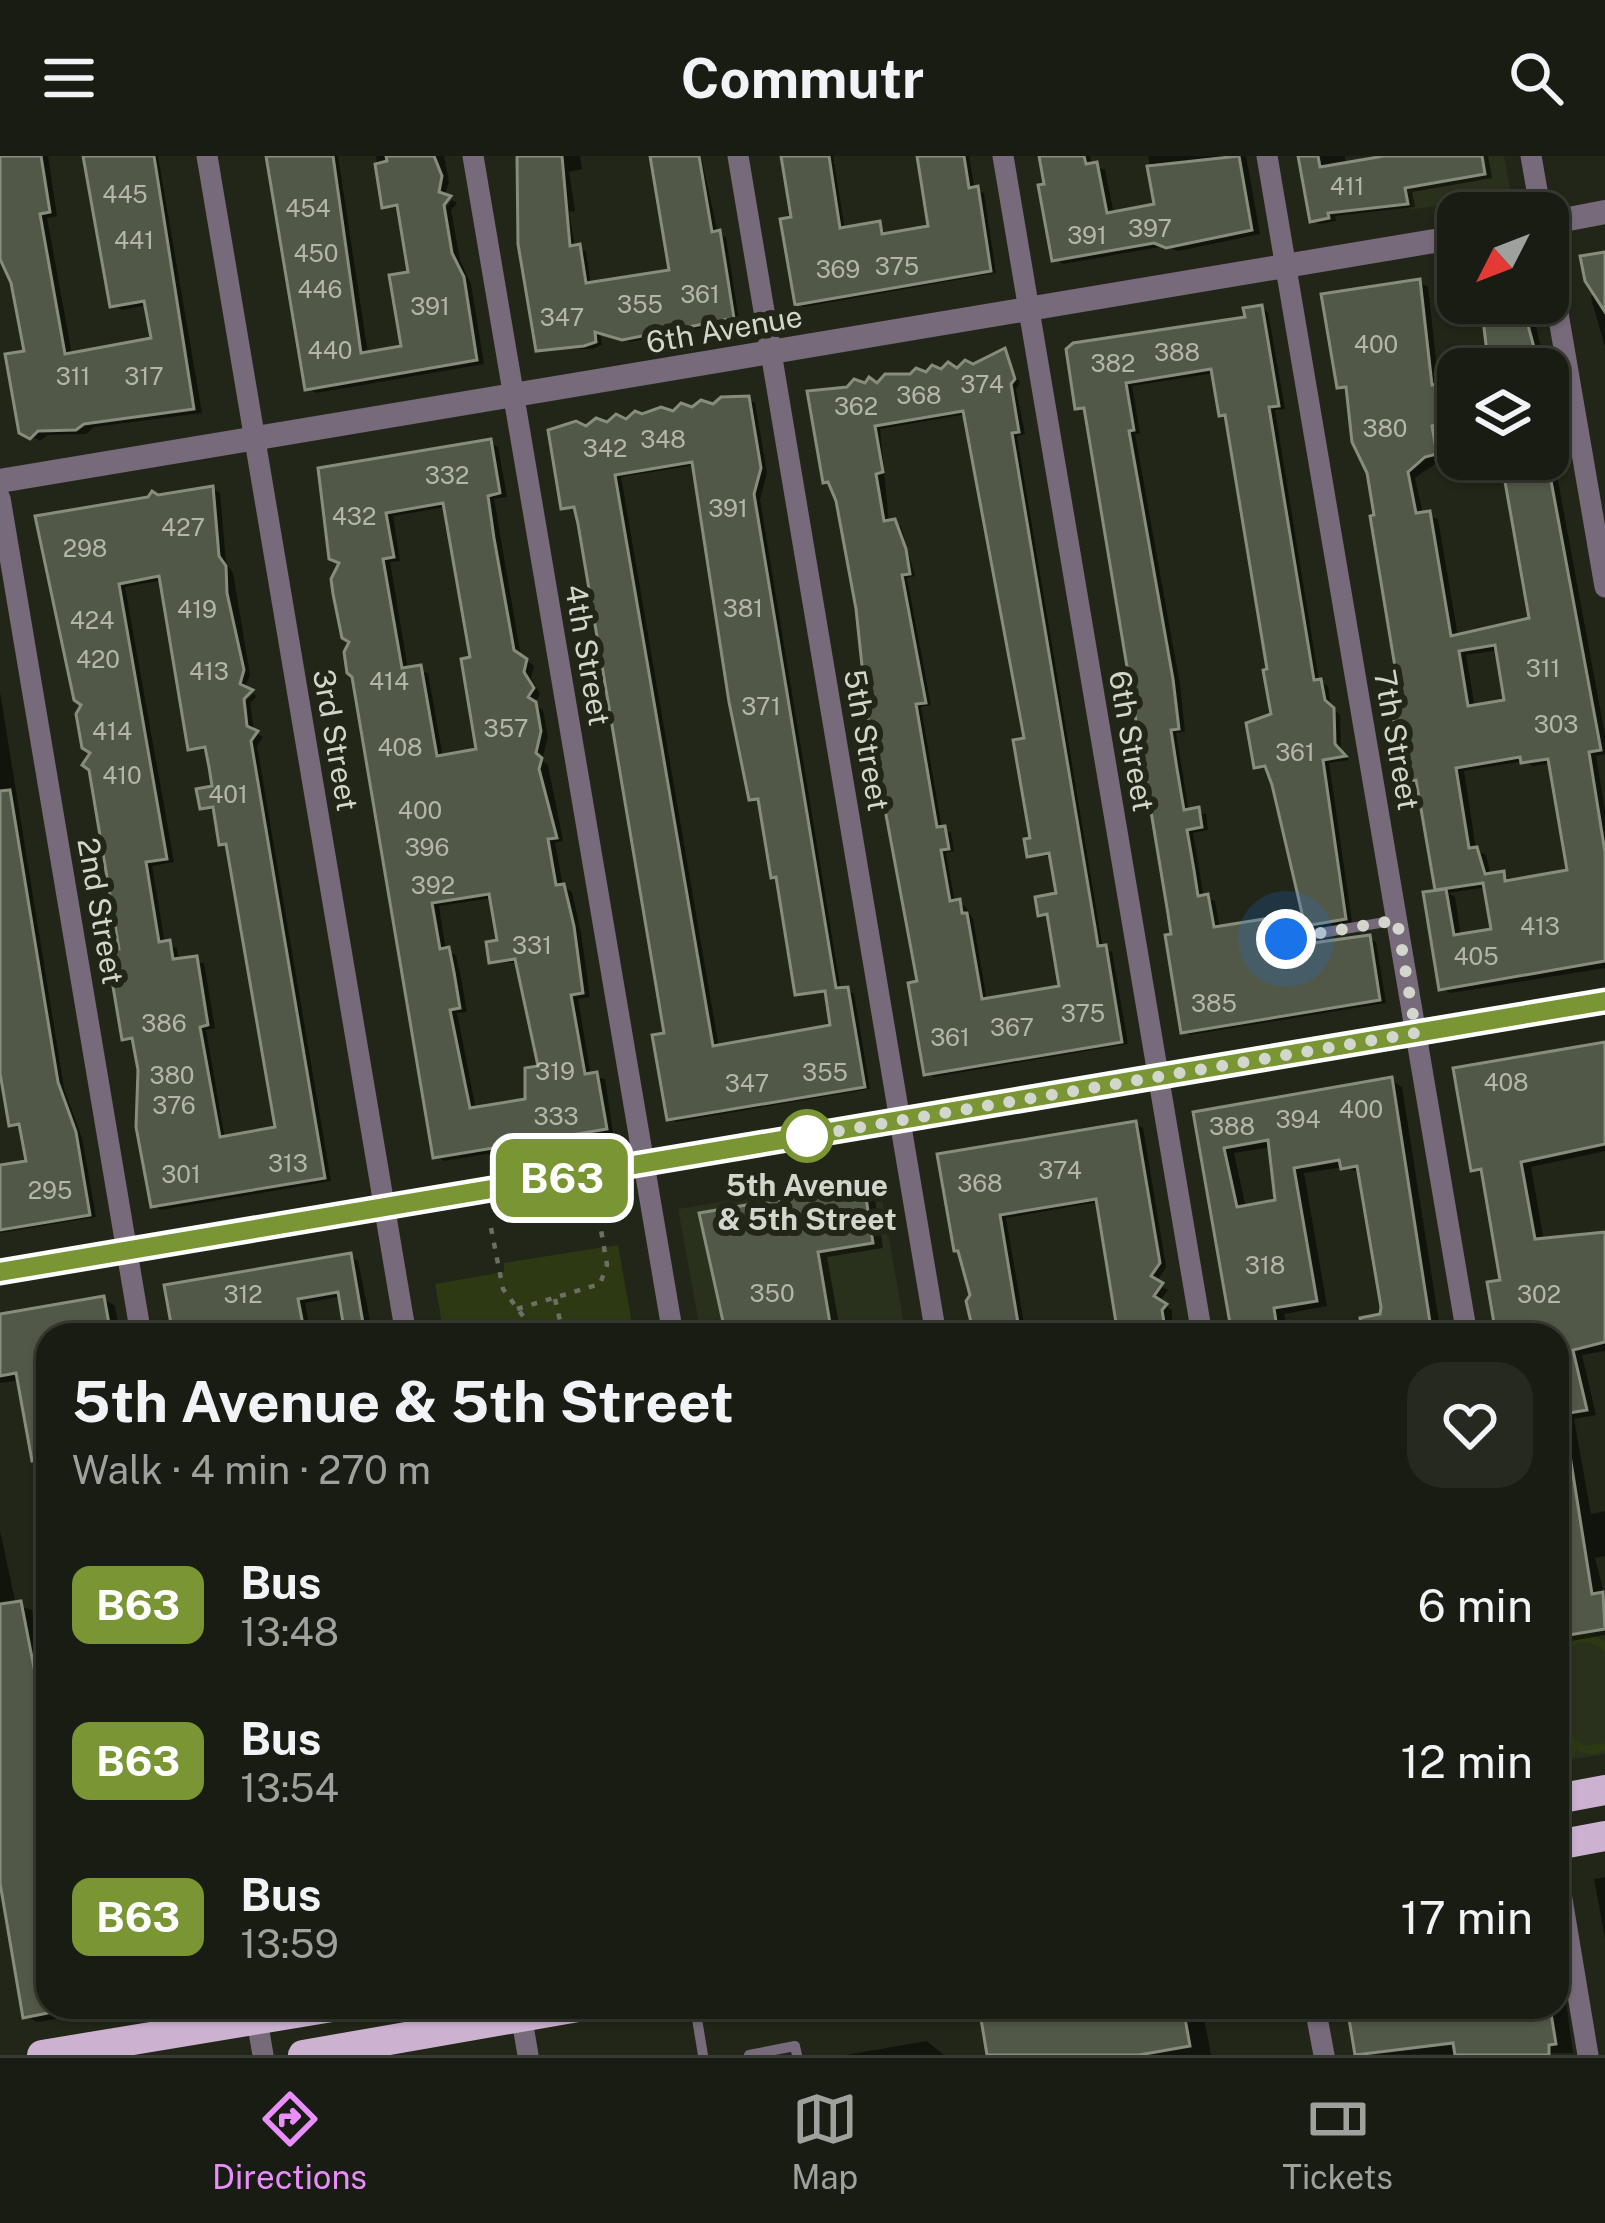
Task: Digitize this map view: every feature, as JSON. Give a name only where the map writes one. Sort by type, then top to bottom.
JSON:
[{"type":"main road","points":[[1569,1796],[1605,1790]]},
{"type":"main road","points":[[1569,1843],[1605,1836]]},
{"type":"main road","points":[[42,2055],[225,2019]]},
{"type":"main road","points":[[303,2055],[486,2019]]},
{"type":"street","name":"3rd Street","points":[[207,156],[404,1323]]},
{"type":"street","name":"4th Street","points":[[473,156],[671,1323]]},
{"type":"street","name":"5th Street","points":[[738,156],[934,1323]]},
{"type":"street","name":"6th Street","points":[[1003,156],[1200,1323]]},
{"type":"street","name":"7th Street","points":[[1267,156],[1465,1323]]},
{"type":"street","points":[[1531,156],[1537,192]]},
{"type":"street","points":[[1569,219],[1605,212]]},
{"type":"street","name":"6th Avenue","points":[[0,481],[1437,240]]},
{"type":"street","points":[[1560,324],[1605,587]]},
{"type":"street","name":"2nd Street","points":[[0,498],[139,1323]]},
{"type":"street","points":[[0,1273],[1605,1001]]},
{"type":"street","points":[[1569,1941],[1588,2055]]},
{"type":"street","points":[[257,2019],[262,2055]]},
{"type":"street","points":[[522,2019],[528,2055]]},
{"type":"street","points":[[1318,2019],[1324,2055]]},
{"type":"lane","points":[[1278,929],[1286,939],[1304,939],[1397,920]]},
{"type":"lane","points":[[697,2019],[703,2055]]},
{"type":"lane","points":[[749,2055],[795,2047],[797,2055]]},
{"type":"path","points":[[517,1309],[595,1288],[603,1280],[607,1265],[598,1212]]},
{"type":"path","points":[[491,1228],[503,1289],[528,1323]]},
{"type":"path","points":[[555,1299],[561,1323]]},
{"type":"shaded area","points":[[1400,156],[1504,156],[1511,192],[1437,192],[1437,205],[1410,210]]},
{"type":"shaded area","points":[[878,1175],[904,1323],[699,1323],[678,1209]]},
{"type":"shaded area","points":[[1605,1629],[1605,1754],[1569,1760],[1569,1635]]},
{"type":"green space","points":[[618,1245],[632,1323],[442,1323],[435,1284],[504,1272],[504,1263]]},
{"type":"green space","points":[[1589,1634],[1605,1641],[1605,1652],[1585,1642],[1569,1649],[1572,1637]]},
{"type":"green space","points":[[1569,1722],[1573,1737],[1584,1746],[1605,1743],[1605,1751],[1592,1755],[1575,1750],[1575,1756],[1569,1757]]},
{"type":"building","points":[[0,156],[41,156],[50,212],[40,214],[65,354],[151,338],[144,301],[110,307],[83,156],[154,156],[194,409],[84,424],[76,430],[38,431],[30,439],[19,433],[5,354],[24,351],[11,283],[0,259]]},
{"type":"building","points":[[266,156],[333,156],[361,353],[401,346],[389,275],[408,272],[397,205],[382,208],[375,164],[387,161],[386,156],[434,156],[442,176],[439,192],[451,196],[444,205],[452,253],[464,277],[477,360],[305,390]]},
{"type":"building","points":[[517,156],[562,156],[570,246],[580,244],[586,283],[669,270],[650,156],[699,156],[712,232],[720,230],[734,318],[622,340],[595,332],[596,342],[584,346],[536,351],[518,244]]},
{"type":"building","points":[[781,156],[829,156],[840,228],[880,221],[882,234],[928,226],[917,156],[964,156],[969,188],[978,186],[991,271],[795,305],[780,219],[791,217]]},
{"type":"building","points":[[1039,156],[1084,156],[1086,164],[1097,162],[1107,213],[1154,204],[1147,166],[1239,156],[1252,230],[1166,248],[1154,243],[1052,261],[1038,185],[1044,184]]},
{"type":"building","points":[[1298,156],[1318,156],[1320,167],[1384,156],[1482,156],[1485,174],[1405,188],[1408,204],[1328,213],[1329,218],[1310,222]]},
{"type":"building","points":[[1605,252],[1605,312],[1585,281],[1580,256]]},
{"type":"building","points":[[1420,279],[1432,385],[1437,384],[1437,425],[1432,426],[1437,454],[1425,457],[1408,472],[1416,513],[1430,511],[1451,636],[1529,618],[1505,480],[1551,480],[1601,750],[1589,752],[1605,852],[1605,961],[1439,990],[1423,892],[1446,889],[1454,935],[1491,929],[1483,883],[1435,890],[1416,780],[1404,783],[1389,693],[1399,691],[1367,473],[1352,442],[1346,387],[1337,388],[1321,294]],"holes":[[[1495,645],[1504,700],[1468,706],[1459,651]],[[1520,757],[1521,763],[1548,759],[1567,870],[1505,881],[1504,871],[1485,874],[1477,847],[1469,848],[1456,768]]]},
{"type":"building","points":[[1262,305],[1279,406],[1269,407],[1314,680],[1321,679],[1325,700],[1334,708],[1335,744],[1346,756],[1323,760],[1346,919],[1305,926],[1272,785],[1265,766],[1254,768],[1246,723],[1271,714],[1263,670],[1267,669],[1225,415],[1219,416],[1211,369],[1126,383],[1134,430],[1129,431],[1173,679],[1179,729],[1171,730],[1184,810],[1199,807],[1202,827],[1187,830],[1198,896],[1208,894],[1214,927],[1264,919],[1269,949],[1370,935],[1380,1000],[1181,1033],[1165,935],[1171,934],[1168,914],[1084,408],[1075,409],[1066,349],[1073,343],[1245,317],[1243,308]]},
{"type":"building","points":[[1484,324],[1528,324],[1534,348],[1486,348]]},
{"type":"building","points":[[1005,348],[1015,379],[1011,384],[1019,432],[1012,433],[1098,946],[1106,945],[1122,1042],[924,1075],[908,983],[917,981],[867,713],[856,609],[836,501],[828,482],[823,483],[807,391],[847,387],[854,379],[865,383],[869,377],[877,383],[885,374],[910,374],[916,368],[926,372],[932,365],[941,369],[948,362],[957,368],[965,360],[973,364]],"holes":[[[963,411],[1024,738],[1013,740],[1030,838],[1024,839],[1027,857],[1049,853],[1056,893],[1035,897],[1038,916],[1047,914],[1059,986],[982,999],[967,913],[962,913],[960,899],[950,901],[941,850],[949,849],[945,826],[937,827],[916,704],[926,703],[902,575],[910,574],[895,519],[884,521],[876,474],[883,472],[875,426]]]},
{"type":"building","points":[[749,396],[761,468],[754,494],[836,988],[848,987],[865,1087],[667,1120],[652,1035],[664,1033],[578,524],[574,507],[561,509],[548,430],[576,421],[586,426],[596,418],[607,422],[616,414],[626,419],[635,411],[642,414],[661,407],[673,411],[681,403],[692,407],[701,400],[713,404],[721,397]],"holes":[[[692,462],[749,800],[758,799],[771,878],[776,877],[795,995],[825,991],[830,1025],[713,1046],[615,475]]]},
{"type":"building","points":[[491,439],[500,493],[488,496],[494,538],[514,650],[527,659],[524,672],[534,688],[528,697],[536,702],[541,731],[536,753],[542,758],[539,769],[557,838],[548,839],[556,885],[564,884],[574,926],[583,993],[571,995],[585,1074],[597,1072],[607,1129],[433,1158],[352,677],[347,673],[344,652],[349,642],[342,638],[333,594],[331,579],[339,563],[329,559],[318,468]],"holes":[[[443,503],[470,657],[461,659],[476,749],[437,756],[421,665],[402,668],[383,559],[394,557],[386,513]],[[489,894],[497,940],[486,942],[489,963],[515,959],[538,1066],[525,1068],[525,1099],[470,1108],[450,1010],[460,1008],[454,972],[449,947],[440,949],[432,903]]]},
{"type":"building","points":[[213,486],[219,556],[226,566],[227,593],[244,670],[240,684],[253,690],[244,699],[247,726],[258,731],[251,741],[325,1178],[151,1207],[136,1127],[138,1070],[132,1038],[122,1040],[107,951],[119,949],[89,770],[82,765],[90,753],[82,748],[76,714],[81,705],[74,700],[35,516],[148,497],[152,491],[158,495]],"holes":[[[159,576],[188,750],[205,747],[212,786],[196,789],[200,809],[213,807],[219,845],[226,844],[275,1127],[220,1137],[200,1027],[208,1025],[197,956],[173,959],[170,940],[159,942],[146,862],[167,859],[119,584]]]},
{"type":"building","points":[[10,790],[58,1082],[76,1132],[90,1215],[0,1230],[0,1165],[26,1161],[19,1124],[9,1126],[0,1073],[0,791]]},
{"type":"building","points":[[1605,1042],[1605,1144],[1521,1162],[1535,1239],[1605,1232],[1605,1342],[1573,1350],[1587,1410],[1569,1413],[1569,1323],[1494,1323],[1487,1282],[1500,1280],[1481,1169],[1471,1171],[1453,1068]]},
{"type":"building","points":[[1392,1077],[1430,1323],[1361,1323],[1360,1318],[1380,1314],[1381,1307],[1357,1166],[1341,1169],[1339,1160],[1294,1168],[1317,1301],[1274,1308],[1276,1323],[1230,1323],[1193,1112]],"holes":[[[1268,1140],[1275,1200],[1237,1207],[1224,1148]]]},
{"type":"building","points":[[1136,1121],[1160,1263],[1151,1276],[1163,1283],[1154,1296],[1167,1304],[1162,1310],[1164,1323],[1116,1323],[1096,1199],[1000,1215],[1018,1323],[971,1323],[966,1301],[970,1295],[958,1251],[954,1251],[937,1154]]},
{"type":"building","points":[[864,1185],[873,1243],[818,1252],[830,1323],[723,1323],[699,1213]]},
{"type":"building","points":[[351,1253],[363,1323],[343,1323],[338,1292],[298,1299],[303,1323],[171,1323],[164,1285]]},
{"type":"building","points":[[104,1296],[109,1323],[36,1323],[36,1460],[32,1461],[16,1373],[0,1376],[0,1314]]},
{"type":"building","points":[[1569,1449],[1592,1594],[1603,1592],[1605,1629],[1569,1635]]},
{"type":"building","points":[[21,1601],[36,1678],[36,2015],[23,2018],[0,1883],[0,1604]]},
{"type":"building","points":[[981,2019],[1185,2019],[1190,2046],[1139,2055],[987,2055]]},
{"type":"building","points":[[1349,2019],[1552,2019],[1556,2044],[1549,2045],[1549,2055],[1455,2055],[1453,2043],[1355,2055]]},
{"type":"bus line","name":"B63","points":[[0,1272],[1605,1001]]},
{"type":"place","name":"5th Avenue & 5th Street","points":[[807,1136]]},
{"type":"route","points":[[807,1136],[791,1139],[1416,1033],[1397,920],[1286,939]]}]
